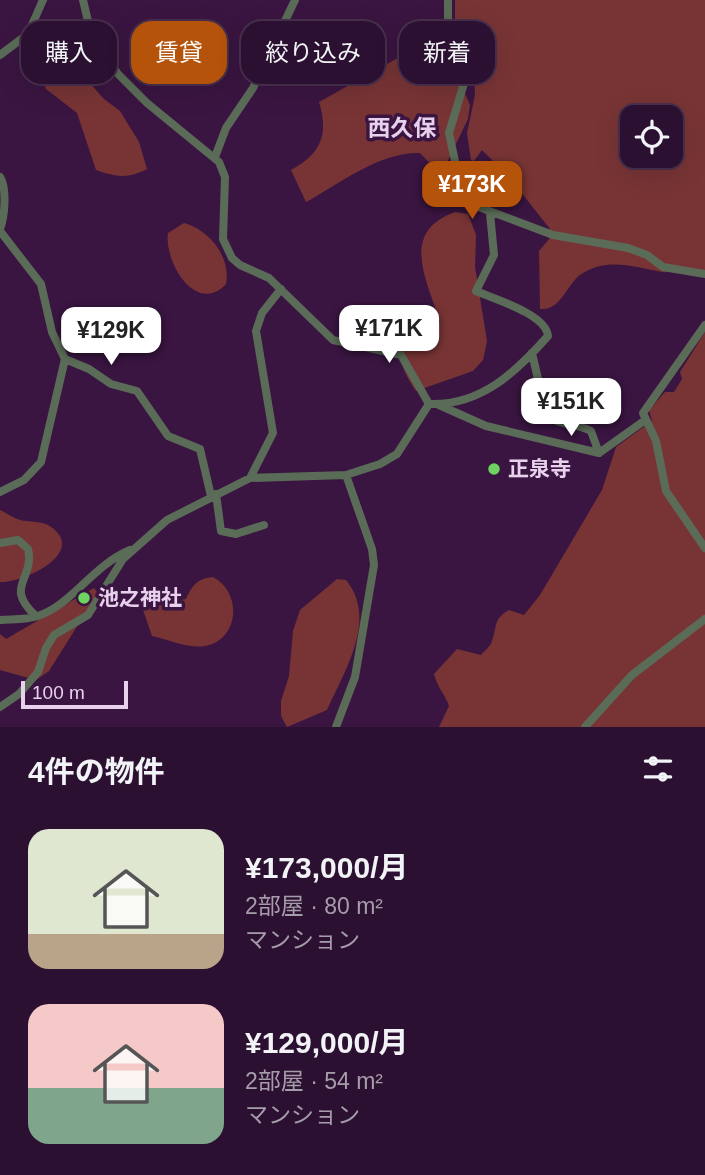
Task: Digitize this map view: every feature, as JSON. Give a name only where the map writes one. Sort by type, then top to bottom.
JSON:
[{"type":"street","points":[[0,55],[28,34],[43,0]]},
{"type":"street","points":[[83,0],[92,38],[118,74],[147,103],[215,157],[225,177],[223,239],[227,252],[240,265],[265,275],[333,340],[401,355],[434,404],[486,426],[598,453],[644,421]]},
{"type":"street","points":[[215,157],[226,128],[253,89],[295,0]]},
{"type":"street","points":[[448,0],[448,38],[465,74],[462,99],[449,129],[460,186],[468,203],[553,235],[628,248],[647,255],[663,267],[705,274]]},
{"type":"street","points":[[0,177],[3,180],[4,208],[0,230],[41,284],[52,332],[65,359],[41,462],[24,480],[0,492]]},
{"type":"street","points":[[0,707],[19,694],[38,672],[46,648],[54,635],[88,615],[123,559],[167,520],[250,478],[346,475],[380,464],[397,454],[434,404],[472,398],[490,389],[532,354],[548,336],[547,330],[518,308],[476,291],[494,255],[490,213]]},
{"type":"street","points":[[250,478],[273,433],[256,345],[256,326],[262,313],[281,289]]},
{"type":"street","points":[[705,325],[642,413],[656,441],[669,497],[705,548]]},
{"type":"street","points":[[532,354],[546,414],[558,423],[570,423],[591,431],[598,453]]},
{"type":"street","points":[[65,359],[89,369],[111,384],[137,391],[168,436],[200,449],[221,531],[236,534],[264,524]]},
{"type":"street","points":[[336,727],[355,677],[374,565],[346,475]]},
{"type":"street","points":[[0,542],[18,540],[28,549],[29,562],[19,589],[26,606],[36,616]]},
{"type":"street","points":[[0,620],[36,616],[58,605],[105,561],[133,548]]},
{"type":"street","points":[[585,727],[632,675],[705,620]]},
{"type":"shaded area","points":[[455,0],[705,0],[705,276],[682,270],[665,272],[623,265],[593,268],[577,277],[554,305],[540,309],[539,251],[550,238],[550,229],[509,177],[482,150],[474,161],[471,160],[467,133],[475,95],[475,84],[495,84],[495,21],[455,21]]},
{"type":"shaded area","points":[[399,57],[399,84],[461,84],[470,105],[468,119],[441,175],[420,153],[405,154],[375,163],[306,202],[291,170],[309,157],[320,142],[323,124],[319,102],[351,84],[385,84],[385,65]]},
{"type":"shaded area","points":[[44,84],[91,84],[120,111],[139,142],[147,169],[122,176],[96,170],[77,113],[46,89]]},
{"type":"shaded area","points":[[455,212],[468,214],[476,235],[475,267],[487,341],[483,360],[473,371],[416,391],[403,366],[400,339],[434,329],[440,322],[424,274],[422,245],[427,232],[438,221]]},
{"type":"shaded area","points":[[184,223],[210,238],[222,254],[227,274],[226,284],[215,292],[204,294],[193,290],[184,281],[171,258],[168,233]]},
{"type":"shaded area","points":[[705,332],[705,727],[439,727],[449,706],[434,674],[457,649],[481,655],[491,643],[500,617],[509,610],[524,615],[540,595],[602,490],[616,447],[652,421],[649,410],[665,392],[674,392],[682,379],[680,372]]},
{"type":"shaded area","points":[[0,510],[20,520],[48,525],[59,535],[62,545],[58,555],[37,571],[11,581],[0,582]]},
{"type":"shaded area","points":[[213,577],[223,584],[233,604],[233,615],[225,635],[216,642],[199,647],[152,636],[142,607],[186,599],[196,583]]},
{"type":"shaded area","points":[[337,579],[346,580],[355,595],[359,628],[355,645],[327,710],[287,727],[281,716],[281,701],[289,676],[293,631],[300,610]]},
{"type":"shaded area","points":[[94,588],[98,593],[49,671],[36,680],[0,670],[0,634],[6,639]]},
{"type":"place","name":"正泉寺","points":[[494,469]]},
{"type":"place","name":"池之神社","points":[[84,598]]},
{"type":"district","name":"西久保","points":[[402,128]]}]
